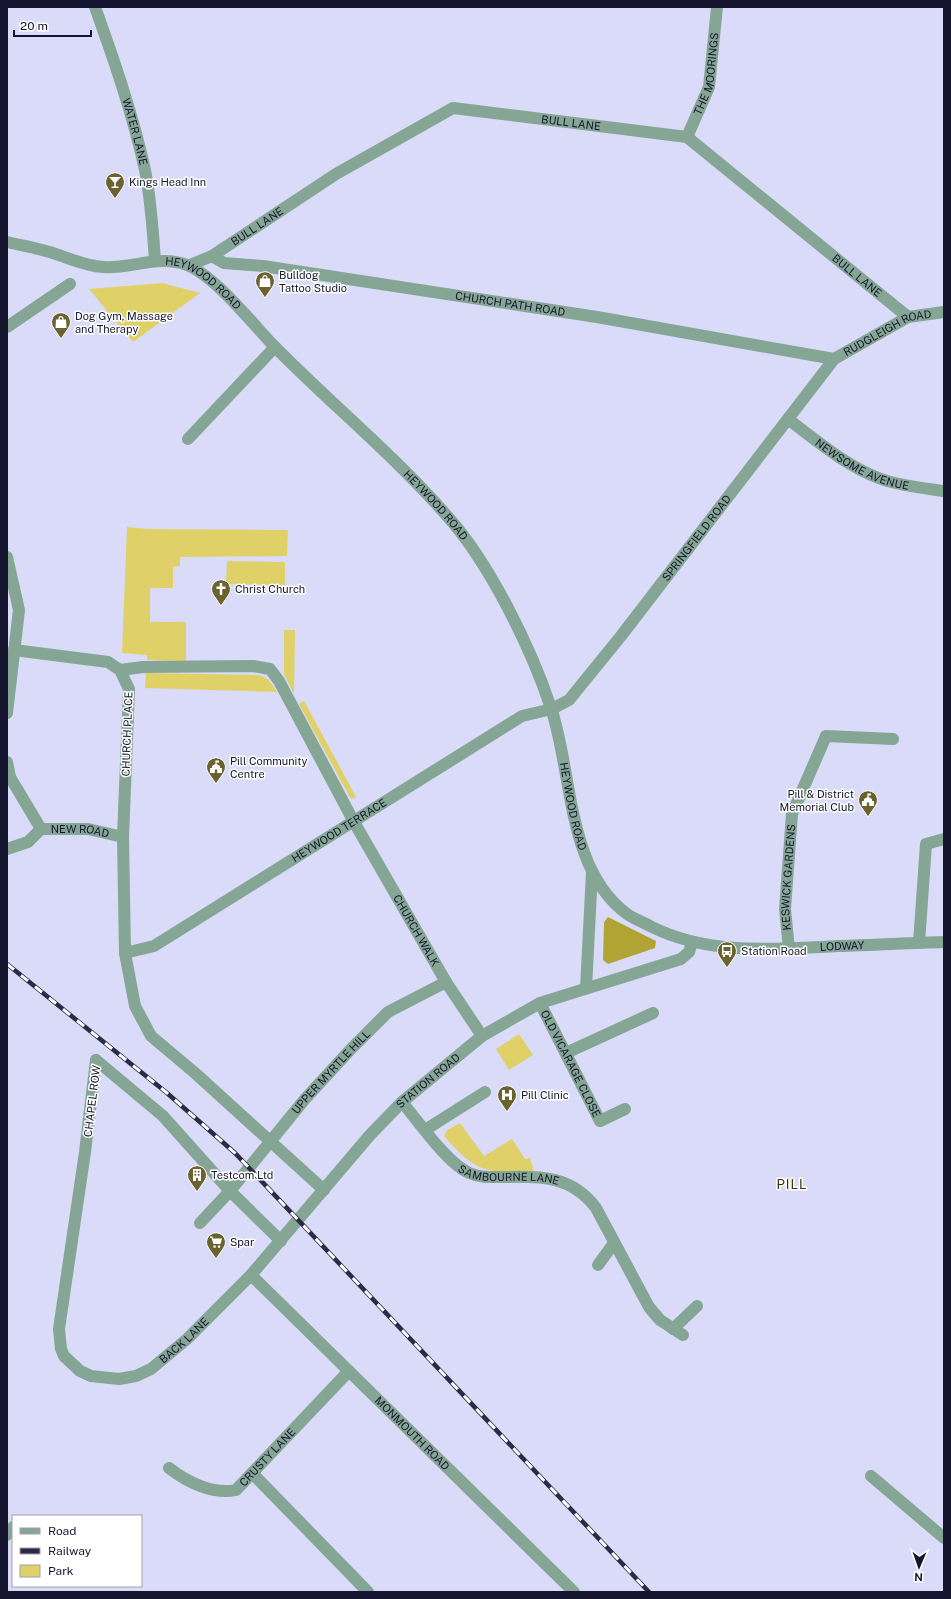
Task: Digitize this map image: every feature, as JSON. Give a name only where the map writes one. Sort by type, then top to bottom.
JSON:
[{"type":"street","name":"WATER LANE","points":[[95,7],[130,112],[145,171],[151,209],[155,261]]},
{"type":"street","name":"THE MOORINGS","points":[[687,137],[709,87],[717,7]]},
{"type":"street","name":"BULL LANE","points":[[212,256],[336,174],[453,108],[687,137],[908,317]]},
{"type":"street","name":"HEYWOOD ROAD","points":[[7,242],[46,251],[82,263],[103,267],[130,266],[155,261],[174,261],[190,266],[207,277],[275,347],[376,442],[450,518],[487,570],[529,650],[552,710],[577,824],[592,872],[605,893],[628,915],[659,931],[692,943]]},
{"type":"street","points":[[190,266],[212,256]]},
{"type":"street","name":"CHURCH PATH ROAD","points":[[212,256],[224,263],[264,266],[598,317],[834,359]]},
{"type":"street","points":[[10,322],[70,284]]},
{"type":"street","name":"RUDGLEIGH ROAD","points":[[834,359],[908,317],[944,312]]},
{"type":"street","points":[[188,439],[275,347]]},
{"type":"street","name":"SPRINGFIELD ROAD","points":[[552,710],[569,700],[621,636],[834,359]]},
{"type":"street","name":"NEWSOME AVENUE","points":[[788,419],[850,464],[864,472],[882,479],[944,491]]},
{"type":"street","points":[[7,557],[19,610],[7,713]]},
{"type":"street","points":[[14,650],[108,662],[120,670]]},
{"type":"street","name":"CHURCH WALK","points":[[120,670],[151,667],[253,666],[270,669],[282,688],[354,822],[446,982],[482,1036]]},
{"type":"street","name":"CHURCH PLACE","points":[[120,670],[130,689],[123,837],[125,953],[135,1006],[151,1036],[268,1147],[324,1190]]},
{"type":"street","name":"HEYWOOD TERRACE","points":[[125,953],[154,946],[522,716],[552,710]]},
{"type":"street","name":"KESWICK GARDENS","points":[[789,949],[785,909],[792,814],[826,736],[893,738]]},
{"type":"street","name":"NEW ROAD","points":[[7,762],[10,777],[41,829],[88,829],[123,837]]},
{"type":"street","points":[[7,849],[28,842],[41,829]]},
{"type":"street","points":[[919,943],[926,844],[944,839]]},
{"type":"street","points":[[586,988],[592,872]]},
{"type":"street","name":"LODWAY","points":[[692,943],[729,948],[789,949],[944,942]]},
{"type":"street","name":"STATION ROAD","points":[[284,1238],[370,1135],[402,1102],[482,1036],[540,1003],[682,959],[689,952],[692,943]]},
{"type":"street","name":"UPPER MYRTLE HILL","points":[[200,1222],[233,1188],[268,1147],[305,1099],[351,1049],[388,1012],[446,982]]},
{"type":"street","name":"OLD VICARAGE CLOSE","points":[[540,1003],[600,1121],[625,1109]]},
{"type":"street","points":[[566,1053],[652,1013]]},
{"type":"street","name":"CHAPEL ROW","points":[[61,1349],[59,1329],[84,1159],[96,1060],[163,1116],[284,1238]]},
{"type":"street","points":[[426,1130],[485,1092]]},
{"type":"street","name":"SAMBOURNE LANE","points":[[402,1102],[460,1168],[478,1176],[538,1176],[565,1182],[588,1197],[596,1208],[649,1307],[660,1320],[678,1332],[698,1306]]},
{"type":"street","name":"BACK LANE","points":[[61,1349],[71,1364],[80,1371],[91,1376],[119,1379],[136,1376],[151,1369],[187,1339],[251,1275],[284,1238]]},
{"type":"street","points":[[598,1265],[614,1243]]},
{"type":"street","name":"MONMOUTH ROAD","points":[[251,1275],[574,1592]]},
{"type":"street","name":"CRUSTY LANE","points":[[169,1468],[180,1477],[195,1484],[228,1492],[236,1490],[349,1372]]},
{"type":"street","points":[[252,1473],[368,1592]]},
{"type":"street","points":[[871,1476],[944,1538]]},
{"type":"green space","points":[[162,283],[200,293],[133,342],[89,289]]},
{"type":"green space","points":[[127,527],[148,529],[288,530],[287,556],[180,557],[180,566],[173,567],[173,588],[150,588],[150,622],[186,622],[186,661],[147,660],[147,655],[122,653]]},
{"type":"green space","points":[[227,561],[285,562],[285,585],[226,584]]},
{"type":"green space","points":[[284,630],[295,630],[294,694],[284,674]]},
{"type":"green space","points":[[146,673],[259,675],[268,679],[277,692],[145,688]]},
{"type":"green space","points":[[304,701],[356,797],[351,799],[299,704]]},
{"type":"green space","points":[[519,1034],[533,1055],[509,1070],[496,1049]]},
{"type":"green space","points":[[460,1123],[484,1156],[512,1139],[525,1159],[530,1158],[533,1168],[532,1172],[502,1172],[482,1168],[473,1164],[444,1136],[447,1130]]},
{"type":"shaded area","points":[[608,917],[656,941],[655,948],[608,964],[603,960],[604,922]]},
{"type":"railway","points":[[7,964],[167,1093],[235,1153],[649,1592]]},
{"type":"place","name":"Kings Head Inn","points":[[115,199]]},
{"type":"place","name":"Bulldog Tattoo Studio","points":[[265,298]]},
{"type":"place","name":"Dog Gym, Massage and Therapy","points":[[61,339]]},
{"type":"place","name":"Christ Church","points":[[221,606]]},
{"type":"place","name":"Pill Community Centre","points":[[216,784]]},
{"type":"place","name":"Pill & District Memorial Club","points":[[868,817]]},
{"type":"place","name":"Station Road","points":[[727,968]]},
{"type":"place","name":"Pill Clinic","points":[[507,1112]]},
{"type":"place","name":"Testcom Ltd","points":[[197,1192]]},
{"type":"place","name":"Spar","points":[[216,1259]]},
{"type":"district","name":"PILL","points":[[792,1184]]}]
